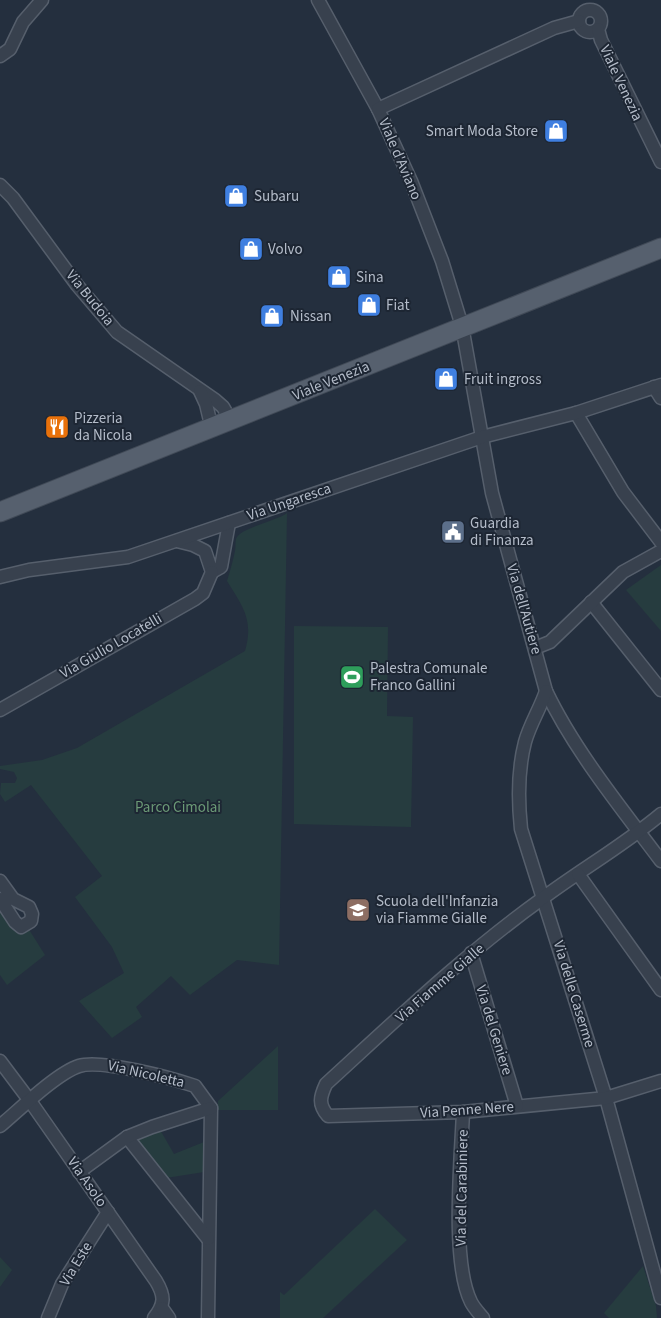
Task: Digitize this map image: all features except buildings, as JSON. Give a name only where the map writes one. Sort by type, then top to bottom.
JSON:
[{"type":"main road","name":"Viale Venezia","points":[[0,512],[212,429],[462,326],[661,248]]},
{"type":"street","points":[[0,56],[10,49],[23,22],[42,0]]},
{"type":"street","name":"Viale d'Aviano","points":[[318,0],[378,109],[410,181],[438,252],[462,326]]},
{"type":"street","points":[[378,109],[554,28],[579,21],[585,12],[594,11],[601,18],[598,29],[592,32],[586,32],[581,27],[579,21]]},
{"type":"street","name":"Viale Venezia","points":[[598,29],[601,40],[661,162]]},
{"type":"street","name":"Via Budoia","points":[[0,185],[13,198],[78,285],[117,332],[223,407],[231,421]]},
{"type":"street","name":"Via dell'Autiere","points":[[462,326],[492,493],[536,648],[546,691],[555,710],[577,744],[661,861]]},
{"type":"street","name":"Via Ungaresca","points":[[0,577],[29,570],[128,556],[482,437],[659,390]]},
{"type":"street","points":[[200,391],[206,404],[212,429]]},
{"type":"street","points":[[576,413],[623,492],[661,542]]},
{"type":"street","points":[[224,545],[229,523]]},
{"type":"street","points":[[209,530],[224,545]]},
{"type":"street","points":[[209,530],[205,551],[212,572]]},
{"type":"street","points":[[176,541],[193,545],[205,551]]},
{"type":"street","name":"Via Giulio Locatelli","points":[[0,710],[195,599],[203,592],[212,572],[221,567],[224,545]]},
{"type":"street","points":[[536,648],[550,642],[623,572],[661,551]]},
{"type":"street","points":[[591,602],[661,690]]},
{"type":"street","name":"Via delle Caserme","points":[[546,691],[526,741],[520,799],[521,829],[606,1098],[661,1298]]},
{"type":"street","name":"Via Fiamme Gialle","points":[[328,1116],[320,1106],[320,1095],[326,1084],[471,953],[543,897],[639,832],[661,814]]},
{"type":"street","points":[[578,874],[661,990]]},
{"type":"street","points":[[0,881],[13,899],[29,907],[32,914],[31,921],[21,927],[15,922],[0,900]]},
{"type":"street","name":"Via del Geniere","points":[[471,953],[517,1106]]},
{"type":"street","name":"Via Asolo","points":[[0,1061],[156,1281],[163,1294],[166,1313],[154,1318]]},
{"type":"street","name":"Via Nicoletta","points":[[0,1126],[30,1101],[78,1066],[96,1063],[195,1086],[211,1108]]},
{"type":"street","name":"Via Penne Nere","points":[[328,1116],[463,1112],[606,1098],[661,1081]]},
{"type":"street","points":[[79,1172],[127,1137],[211,1108],[208,1318]]},
{"type":"street","name":"Via del Carabiniere","points":[[463,1112],[460,1242],[463,1271],[471,1302],[482,1318]]},
{"type":"street","points":[[127,1137],[208,1239]]},
{"type":"street","name":"Via Este","points":[[48,1318],[62,1284],[108,1212]]},
{"type":"green space","name":"Parco Cimolai","points":[[287,513],[279,965],[237,960],[190,995],[171,976],[136,1007],[142,1017],[112,1038],[79,1001],[124,973],[112,947],[75,897],[102,876],[31,785],[5,802],[0,794],[1,783],[15,783],[17,778],[14,772],[0,769],[0,766],[42,760],[77,748],[245,651],[248,631],[245,614],[227,581],[236,539],[244,531]]},
{"type":"green space","points":[[661,565],[661,631],[626,590]]},
{"type":"green space","points":[[294,626],[388,627],[387,716],[413,717],[411,827],[294,824]]},
{"type":"green space","points":[[0,907],[18,934],[28,928],[45,955],[7,985],[0,975]]},
{"type":"green space","points":[[278,1046],[278,1110],[218,1110],[218,1101]]},
{"type":"green space","points":[[159,1128],[174,1154],[204,1142],[204,1172],[166,1178],[136,1138]]},
{"type":"green space","points":[[375,1209],[407,1240],[323,1318],[280,1318],[280,1292],[284,1295]]},
{"type":"green space","points":[[0,1257],[12,1270],[0,1287]]},
{"type":"green space","points":[[643,1266],[656,1306],[657,1318],[609,1318],[604,1313]]},
{"type":"place","name":"Smart Moda Store","points":[[556,131]]},
{"type":"place","name":"Subaru","points":[[236,196]]},
{"type":"place","name":"Volvo","points":[[251,249]]},
{"type":"place","name":"Sina","points":[[339,277]]},
{"type":"place","name":"Fiat","points":[[369,305]]},
{"type":"place","name":"Nissan","points":[[272,316]]},
{"type":"place","name":"Fruit ingross","points":[[446,379]]},
{"type":"place","name":"Pizzeria da Nicola","points":[[57,427]]},
{"type":"place","name":"Guardia di Finanza","points":[[453,532]]},
{"type":"place","name":"Palestra Comunale Franco Gallini","points":[[352,677]]},
{"type":"place","name":"Scuola dell'Infanzia via Fiamme Gialle","points":[[358,910]]}]
